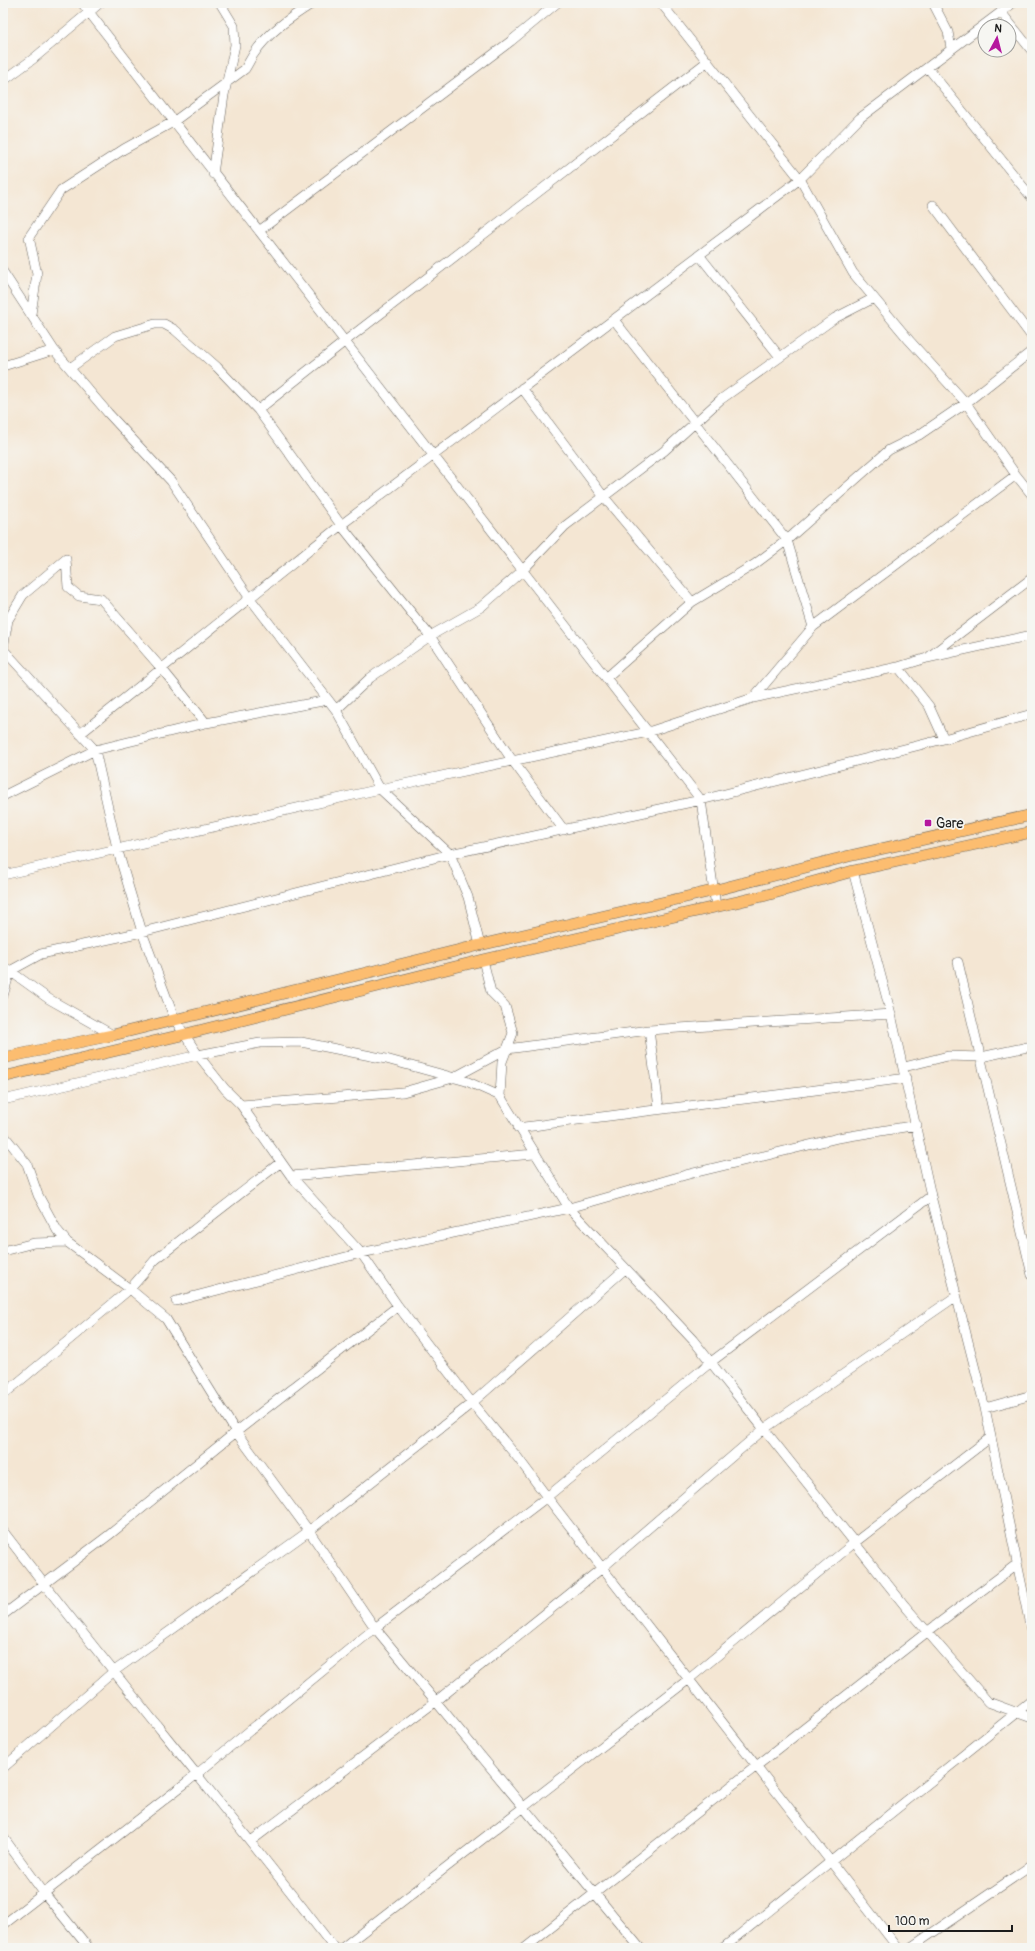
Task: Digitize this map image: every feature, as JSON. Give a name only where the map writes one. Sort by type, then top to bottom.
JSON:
[{"type":"main road","points":[[3,1058],[113,1035],[480,945],[712,891],[849,856],[1032,815]]},
{"type":"main road","points":[[3,1076],[186,1034],[483,960],[716,907],[853,871],[1032,832]]},
{"type":"main road","points":[[849,856],[853,871]]},
{"type":"street","points":[[82,3],[432,456],[701,800],[712,891],[716,907]]},
{"type":"street","points":[[3,81],[100,3]]},
{"type":"street","points":[[213,174],[235,45],[234,26],[220,3]]},
{"type":"street","points":[[30,314],[37,274],[30,237],[53,199],[61,190],[124,149],[173,122],[228,80],[245,69],[252,56],[267,37],[292,16],[313,3]]},
{"type":"street","points":[[259,231],[505,46],[557,3]]},
{"type":"street","points":[[661,3],[800,179],[853,273],[966,403],[1016,475],[1032,495]]},
{"type":"street","points":[[933,3],[948,32],[951,48]]},
{"type":"street","points":[[80,734],[249,597],[341,525],[522,388],[615,321],[800,179],[860,118],[928,68],[951,48],[1013,3]]},
{"type":"street","points":[[1001,12],[1032,51]]},
{"type":"street","points":[[258,410],[708,61]]},
{"type":"street","points":[[928,68],[1032,198]]},
{"type":"street","points":[[933,205],[1032,337]]},
{"type":"street","points":[[700,256],[780,358]]},
{"type":"street","points":[[3,272],[54,350],[108,413],[171,481],[249,597],[336,710],[380,788],[450,854],[468,897],[480,945]]},
{"type":"street","points":[[336,710],[370,678],[430,636],[481,607],[522,571],[566,526],[664,451],[720,400],[835,318],[874,298]]},
{"type":"street","points":[[615,321],[787,540],[814,627]]},
{"type":"street","points":[[70,368],[115,336],[155,324],[164,324],[175,330],[217,367],[258,410],[341,525],[430,636],[512,760],[564,830]]},
{"type":"street","points":[[3,366],[54,350]]},
{"type":"street","points":[[606,678],[692,602],[755,564],[787,540],[889,450],[919,435],[966,403],[1032,350]]},
{"type":"street","points":[[522,388],[604,497],[692,602]]},
{"type":"street","points":[[753,698],[814,627],[1016,475]]},
{"type":"street","points":[[206,724],[162,669],[101,599],[79,596],[68,587],[66,559],[23,595],[8,620],[3,649],[94,750],[117,848],[142,932],[175,1020],[186,1034],[198,1055],[225,1089],[241,1105],[291,1176],[361,1253],[398,1306],[472,1403],[518,1458],[546,1497],[757,1766],[829,1862],[898,1948]]},
{"type":"street","points":[[927,658],[1032,578]]},
{"type":"street","points":[[3,875],[380,788],[648,732],[753,698],[898,667],[927,658],[1032,635]]},
{"type":"street","points":[[898,667],[929,706],[944,739]]},
{"type":"street","points":[[5,795],[94,750],[206,724],[328,700]]},
{"type":"street","points":[[7,969],[41,954],[142,932],[450,854],[701,800],[944,739],[1032,714]]},
{"type":"street","points":[[853,871],[891,1014],[917,1125],[931,1196],[985,1408],[1032,1635]]},
{"type":"street","points":[[483,960],[491,992],[505,1006],[513,1033],[502,1062],[500,1096],[534,1154],[569,1208],[693,1340],[854,1543],[927,1632],[988,1702],[1032,1718]]},
{"type":"street","points":[[958,962],[1032,1275]]},
{"type":"street","points":[[3,996],[7,969]]},
{"type":"street","points":[[7,969],[49,999],[113,1035]]},
{"type":"street","points":[[241,1105],[403,1092],[453,1078],[507,1049],[649,1030],[891,1014]]},
{"type":"street","points":[[649,1030],[659,1108]]},
{"type":"street","points":[[3,1100],[198,1055],[260,1043],[301,1042],[386,1059],[453,1078],[500,1096]]},
{"type":"street","points":[[904,1067],[948,1056],[981,1057],[1032,1046]]},
{"type":"street","points":[[518,1128],[659,1108],[798,1093],[906,1078]]},
{"type":"street","points":[[176,1301],[361,1253],[569,1208],[689,1174],[838,1138],[917,1125]]},
{"type":"street","points":[[3,1134],[7,1142],[27,1164],[38,1195],[57,1230],[66,1242],[130,1289],[166,1319],[236,1432],[309,1531],[374,1628],[640,1948]]},
{"type":"street","points":[[291,1176],[534,1154]]},
{"type":"street","points":[[3,1395],[130,1289],[155,1260],[281,1162]]},
{"type":"street","points":[[3,1925],[197,1774],[374,1628],[546,1497],[710,1362],[931,1196]]},
{"type":"street","points":[[3,1251],[34,1243],[66,1242]]},
{"type":"street","points":[[3,1768],[113,1672],[309,1531],[472,1403],[625,1269]]},
{"type":"street","points":[[251,1841],[435,1702],[602,1568],[764,1429],[956,1297]]},
{"type":"street","points":[[3,1615],[44,1585],[236,1432],[398,1306]]},
{"type":"street","points":[[985,1408],[1032,1395]]},
{"type":"street","points":[[342,1948],[689,1679],[854,1543],[991,1437]]},
{"type":"street","points":[[3,1532],[113,1672],[251,1841],[334,1948]]},
{"type":"street","points":[[525,1948],[927,1632],[1017,1564]]},
{"type":"street","points":[[723,1948],[1032,1700]]},
{"type":"street","points":[[3,1837],[44,1893],[89,1948]]},
{"type":"street","points":[[910,1948],[1032,1865]]},
{"type":"place","name":"Gare","points":[[928,823]]}]
